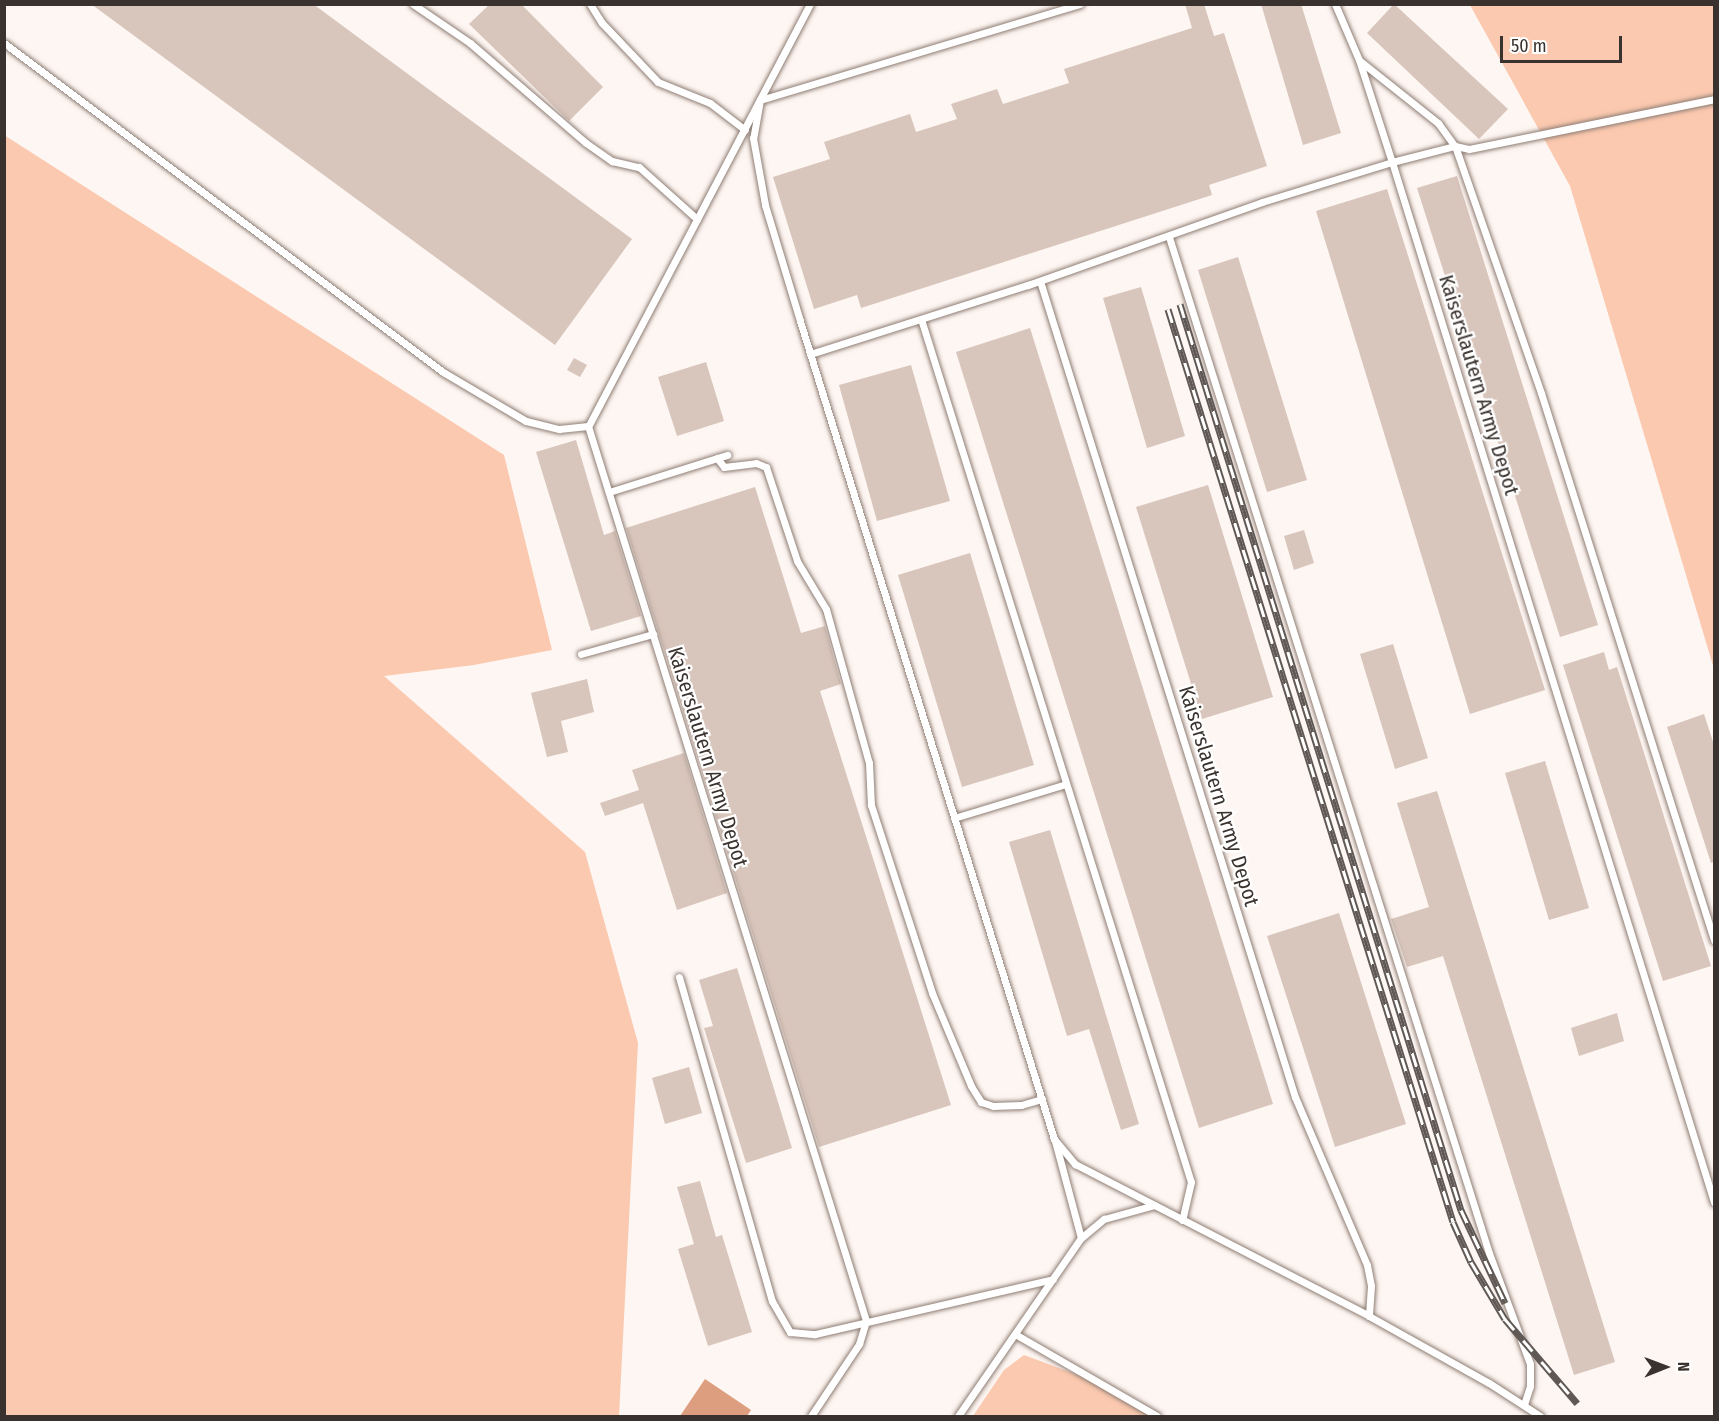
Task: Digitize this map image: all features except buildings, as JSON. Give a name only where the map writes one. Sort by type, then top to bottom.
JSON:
[{"type":"lane","points":[[414,4],[470,43],[612,161],[639,167],[697,219]]},
{"type":"lane","points":[[590,4],[602,24],[658,82],[710,103],[745,130]]},
{"type":"lane","points":[[4,43],[48,72],[443,372],[526,421],[559,429],[588,426],[810,4]]},
{"type":"lane","points":[[760,100],[1080,4]]},
{"type":"lane","name":"Kaiserslautern Army Depot","points":[[1335,4],[1359,60],[1392,162],[1714,1202]]},
{"type":"lane","name":"Kaiserslautern Army Depot","points":[[1359,60],[1438,123],[1455,146],[1541,393],[1714,940]]},
{"type":"lane","points":[[810,354],[1040,281],[1262,202],[1392,162],[1455,146],[1469,149],[1714,99]]},
{"type":"lane","points":[[760,100],[753,138],[765,205],[1042,1099],[1081,1238]]},
{"type":"lane","points":[[1169,237],[1489,1252],[1530,1364],[1530,1386],[1524,1404]]},
{"type":"lane","name":"Kaiserslautern Army Depot","points":[[1040,281],[1295,1096],[1367,1265],[1371,1286],[1369,1317]]},
{"type":"lane","points":[[921,320],[1191,1182],[1182,1220]]},
{"type":"lane","name":"Kaiserslautern Army Depot","points":[[588,426],[866,1321]]},
{"type":"lane","points":[[609,492],[727,455]]},
{"type":"lane","points":[[717,458],[724,467],[756,463],[766,467],[797,561],[826,609],[869,763],[871,804],[932,993],[971,1086],[981,1102],[993,1106],[1021,1105],[1042,1099]]},
{"type":"lane","points":[[581,654],[653,634]]},
{"type":"lane","points":[[954,818],[1066,784]]},
{"type":"lane","points":[[679,977],[772,1301],[790,1332],[816,1334],[1053,1279]]},
{"type":"lane","points":[[1054,1139],[1075,1164],[1369,1317],[1524,1404],[1540,1416]]},
{"type":"lane","points":[[958,1416],[1081,1238],[1104,1219],[1154,1205]]},
{"type":"lane","points":[[811,1416],[859,1344],[866,1321]]},
{"type":"lane","points":[[1015,1334],[1157,1416]]},
{"type":"shaded area","points":[[1470,5],[1714,5],[1714,669],[1570,186]]},
{"type":"shaded area","points":[[4,135],[504,455],[552,650],[474,665],[384,676],[585,852],[638,1043],[619,1416],[5,1416]]},
{"type":"shaded area","points":[[1024,1355],[1091,1380],[1157,1416],[973,1416],[1004,1370]]},
{"type":"shaded area","points":[[705,1379],[751,1410],[747,1416],[680,1416]]},
{"type":"railway","points":[[1180,304],[1461,1210],[1505,1303]]},
{"type":"railway","points":[[1168,309],[1453,1222],[1471,1262],[1505,1319],[1577,1403]]}]
